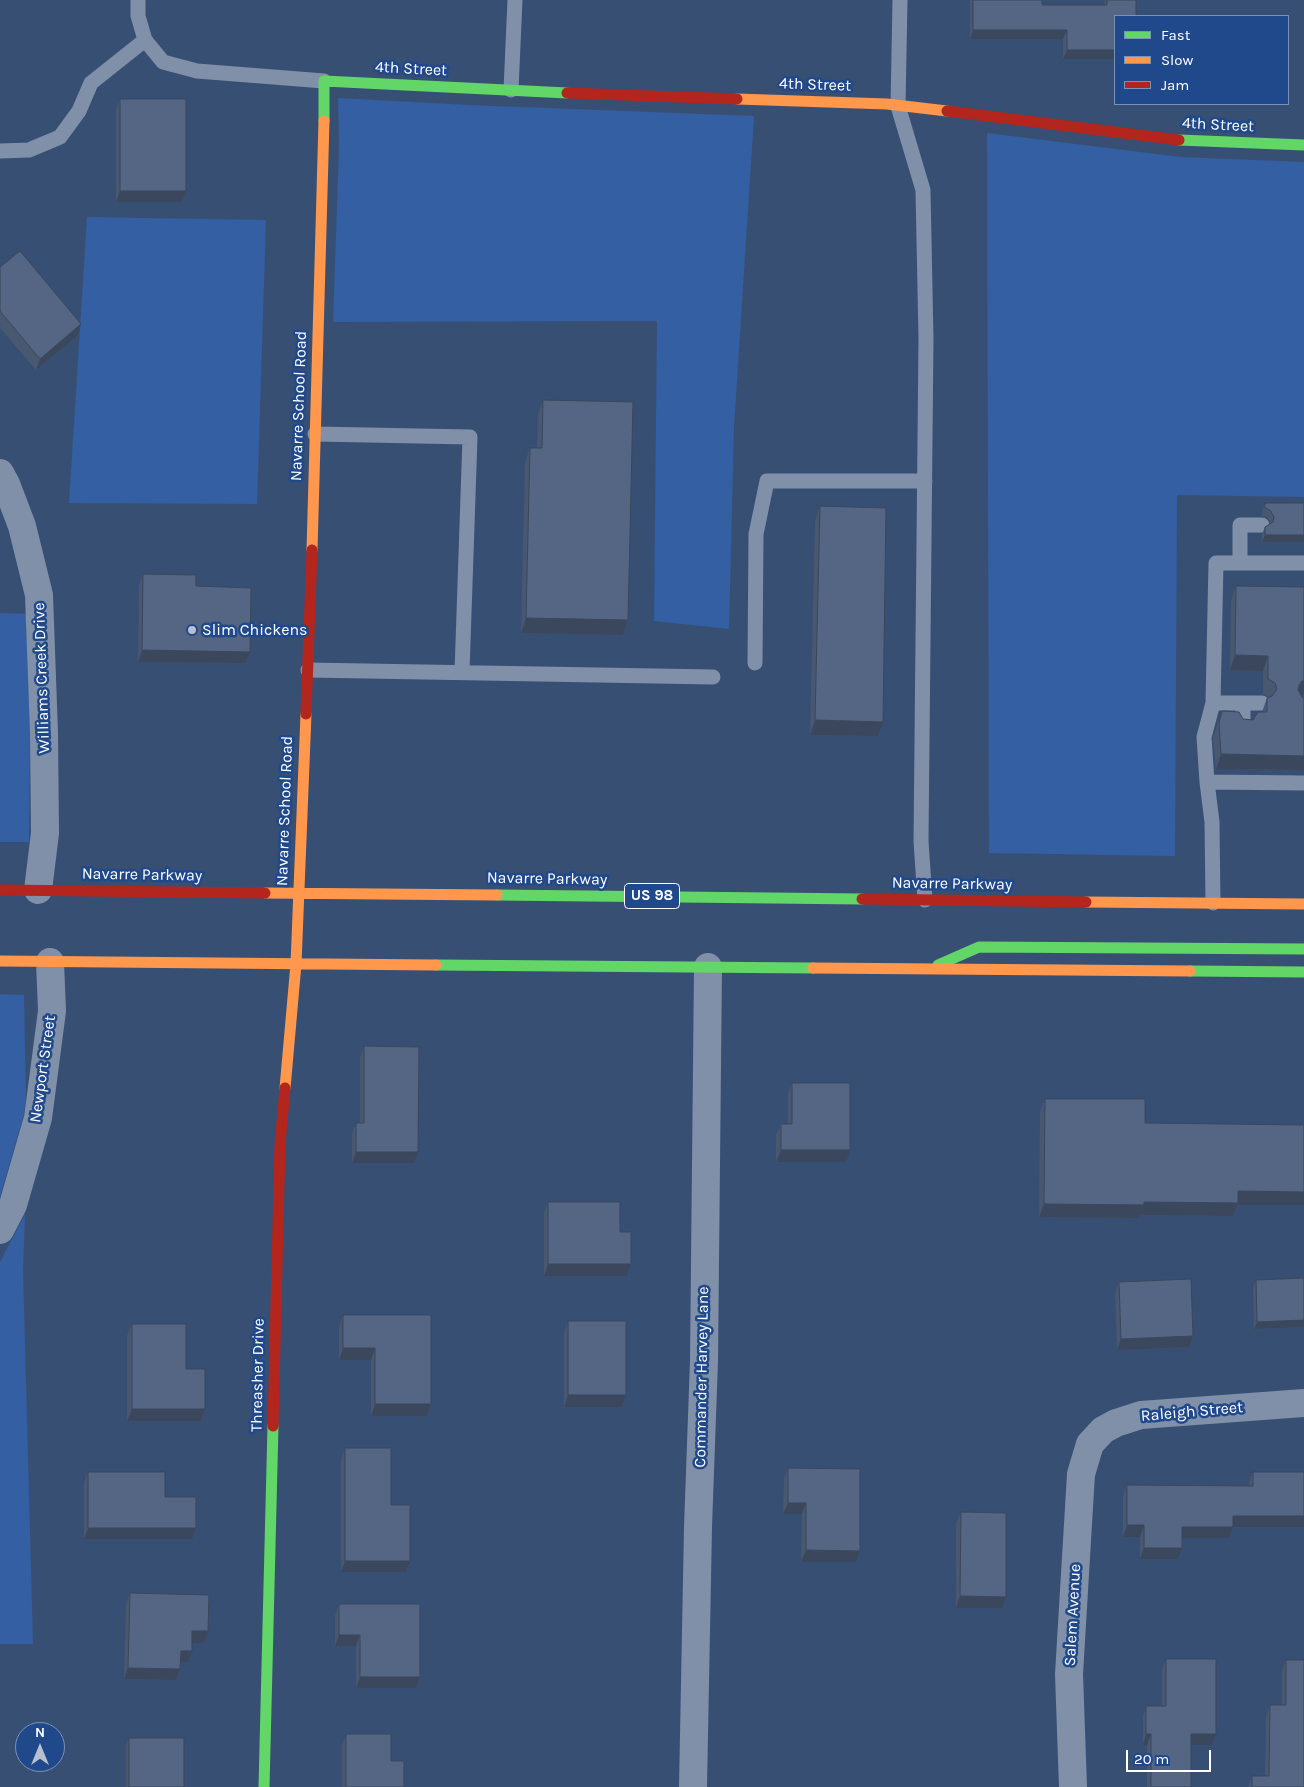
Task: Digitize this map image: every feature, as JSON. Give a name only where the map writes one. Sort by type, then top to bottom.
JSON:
[{"type":"main road","name":"4th Street","points":[[324,81],[898,106],[1182,140],[1304,146]]},
{"type":"main road","name":"Navarre School Road","points":[[296,964],[308,670],[324,148],[324,81]]},
{"type":"main road","name":"Navarre Parkway","points":[[0,890],[1304,904]]},
{"type":"main road","points":[[930,969],[979,947],[1304,949]]},
{"type":"main road","points":[[0,961],[1304,972]]},
{"type":"main road","name":"Threasher Drive","points":[[264,1787],[280,1144],[296,964]]},
{"type":"street","name":"Williams Creek Drive","points":[[0,473],[22,526],[39,595],[44,732],[45,833],[38,890]]},
{"type":"street","name":"Newport Street","points":[[0,1230],[13,1205],[38,1118],[52,1011],[50,962]]},
{"type":"street","name":"Commander Harvey Lane","points":[[693,1787],[698,1527],[704,1361],[708,967]]},
{"type":"street","name":"Raleigh Street","points":[[1090,1444],[1103,1430],[1116,1423],[1140,1415],[1304,1403]]},
{"type":"street","name":"Salem Avenue","points":[[1073,1787],[1069,1674],[1081,1474],[1090,1444]]},
{"type":"lane","points":[[138,0],[138,16],[145,40],[163,62],[197,71],[324,81]]},
{"type":"lane","points":[[511,90],[514,0]]},
{"type":"lane","points":[[900,0],[898,106],[923,190],[926,340],[921,841],[925,900]]},
{"type":"lane","points":[[0,151],[29,150],[60,137],[79,110],[91,83],[145,40]]},
{"type":"lane","points":[[315,434],[470,437],[462,672]]},
{"type":"lane","points":[[755,664],[756,534],[767,481],[925,481]]},
{"type":"lane","points":[[1240,563],[1240,525],[1262,525]]},
{"type":"lane","points":[[1214,903],[1212,822],[1206,782],[1204,737],[1213,703],[1216,563],[1304,563]]},
{"type":"lane","points":[[308,670],[713,677]]},
{"type":"lane","points":[[1213,703],[1262,703]]},
{"type":"lane","points":[[1243,703],[1243,726]]},
{"type":"lane","points":[[1206,782],[1242,776],[1283,776],[1304,783]]},
{"type":"shaded area","points":[[338,98],[754,116],[734,427],[729,629],[654,621],[657,321],[333,322],[339,148]]},
{"type":"shaded area","points":[[987,133],[1180,157],[1304,162],[1304,497],[1177,495],[1175,856],[989,853]]},
{"type":"shaded area","points":[[87,217],[266,220],[257,504],[69,503]]},
{"type":"shaded area","points":[[0,613],[26,614],[30,733],[29,842],[0,842]]},
{"type":"shaded area","points":[[0,994],[24,995],[26,1099],[24,1114],[0,1197]]},
{"type":"shaded area","points":[[25,1214],[23,1270],[33,1644],[0,1644],[0,1262]]},
{"type":"building","points":[[973,0],[1042,0],[1042,5],[1107,5],[1107,0],[1136,0],[1136,15],[1114,15],[1114,50],[1067,50],[1067,30],[973,30]]},
{"type":"building","points":[[120,99],[186,99],[186,191],[120,191]]},
{"type":"building","points":[[20,251],[81,324],[40,359],[0,311],[0,267]]},
{"type":"building","points":[[543,400],[633,402],[628,620],[526,618],[530,448],[542,448]]},
{"type":"building","points":[[1265,503],[1304,503],[1304,535],[1265,535],[1265,527],[1273,522],[1274,517],[1270,510],[1265,508]]},
{"type":"building","points":[[820,506],[886,508],[883,722],[815,720]]},
{"type":"building","name":"Slim Chickens","points":[[143,574],[196,575],[196,586],[251,588],[250,652],[142,650]]},
{"type":"building","points":[[1236,586],[1304,587],[1304,681],[1299,685],[1298,690],[1304,698],[1304,756],[1221,754],[1219,723],[1222,711],[1239,712],[1243,719],[1253,720],[1258,712],[1267,712],[1267,698],[1272,696],[1277,689],[1275,683],[1268,679],[1268,656],[1235,655]]},
{"type":"building","points":[[364,1046],[419,1047],[418,1152],[356,1152],[356,1123],[364,1123]]},
{"type":"building","points":[[792,1083],[850,1083],[850,1150],[781,1150],[781,1124],[792,1124]]},
{"type":"building","points":[[1045,1099],[1145,1099],[1145,1123],[1304,1125],[1304,1192],[1238,1191],[1238,1203],[1144,1202],[1144,1205],[1044,1204]]},
{"type":"building","points":[[548,1202],[620,1202],[620,1232],[631,1232],[631,1264],[548,1264]]},
{"type":"building","points":[[1304,1278],[1304,1320],[1257,1322],[1256,1280]]},
{"type":"building","points":[[1191,1279],[1193,1336],[1121,1339],[1119,1282]]},
{"type":"building","points":[[343,1315],[431,1315],[431,1404],[375,1404],[375,1348],[343,1348]]},
{"type":"building","points":[[568,1321],[626,1321],[626,1395],[568,1395]]},
{"type":"building","points":[[132,1324],[186,1324],[186,1369],[205,1369],[205,1409],[132,1409]]},
{"type":"building","points":[[345,1448],[391,1448],[391,1505],[410,1505],[410,1561],[345,1561]]},
{"type":"building","points":[[788,1468],[860,1469],[860,1551],[806,1550],[806,1503],[788,1503]]},
{"type":"building","points":[[88,1472],[165,1472],[165,1497],[196,1497],[196,1528],[88,1528]]},
{"type":"building","points":[[1253,1472],[1304,1472],[1304,1516],[1233,1516],[1233,1527],[1182,1527],[1182,1548],[1144,1548],[1144,1525],[1127,1525],[1127,1485],[1253,1486]]},
{"type":"building","points":[[961,1512],[1006,1513],[1006,1597],[960,1596]]},
{"type":"building","points":[[130,1593],[209,1595],[208,1631],[192,1631],[192,1651],[181,1651],[180,1669],[128,1668]]},
{"type":"building","points":[[339,1604],[420,1604],[420,1677],[360,1677],[360,1635],[339,1635]]},
{"type":"building","points":[[1166,1659],[1216,1659],[1216,1734],[1191,1734],[1191,1787],[1151,1787],[1151,1734],[1146,1734],[1146,1706],[1166,1706]]},
{"type":"building","points":[[1286,1660],[1304,1660],[1304,1787],[1252,1787],[1252,1776],[1269,1776],[1270,1705],[1286,1705]]},
{"type":"building","points":[[346,1734],[391,1734],[391,1761],[404,1761],[404,1787],[346,1787]]},
{"type":"building","points":[[129,1738],[184,1738],[184,1787],[129,1787]]},
{"type":"traffic: fast","points":[[324,121],[324,81],[567,93]]},
{"type":"traffic: fast","points":[[1179,140],[1304,145]]},
{"type":"traffic: fast","points":[[497,895],[862,899]]},
{"type":"traffic: fast","points":[[938,965],[979,947],[1304,949]]},
{"type":"traffic: fast","points":[[436,965],[813,968]]},
{"type":"traffic: fast","points":[[1190,971],[1304,972]]},
{"type":"traffic: fast","points":[[264,1787],[273,1426]]},
{"type":"traffic: slow","points":[[737,99],[887,104],[947,111]]},
{"type":"traffic: slow","points":[[312,550],[324,121]]},
{"type":"traffic: slow","points":[[285,1088],[296,964],[306,714]]},
{"type":"traffic: slow","points":[[265,893],[497,895]]},
{"type":"traffic: slow","points":[[1086,902],[1304,904]]},
{"type":"traffic: slow","points":[[0,961],[436,965]]},
{"type":"traffic: slow","points":[[813,968],[1190,971]]},
{"type":"traffic: jam","points":[[567,93],[737,99]]},
{"type":"traffic: jam","points":[[947,111],[1179,140]]},
{"type":"traffic: jam","points":[[306,714],[312,550]]},
{"type":"traffic: jam","points":[[0,890],[265,893]]},
{"type":"traffic: jam","points":[[862,899],[1086,902]]},
{"type":"traffic: jam","points":[[273,1426],[280,1144],[285,1088]]},
{"type":"place","name":"Slim Chickens","points":[[192,630]]}]
